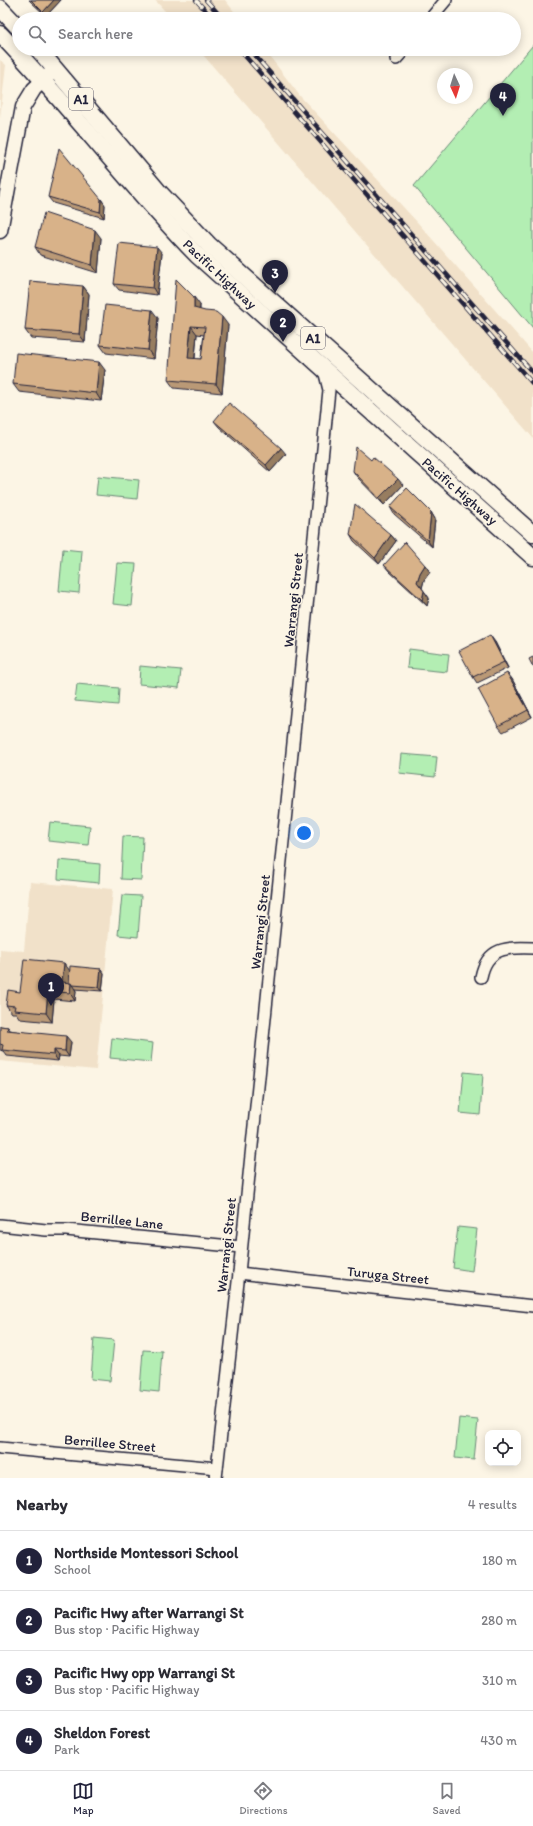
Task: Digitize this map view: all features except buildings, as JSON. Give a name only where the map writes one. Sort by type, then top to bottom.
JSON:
[{"type":"highway","points":[[0,8],[12,21]]},
{"type":"highway","name":"Pacific Highway","points":[[0,34],[12,47]]},
{"type":"highway","name":"Pacific Highway","points":[[21,56],[170,227],[220,276],[533,557]]},
{"type":"highway","name":"Pacific Highway","points":[[45,56],[158,190],[209,245],[533,534]]},
{"type":"main road","points":[[0,231],[23,107],[30,93],[56,68]]},
{"type":"street","points":[[436,12],[446,0]]},
{"type":"street","points":[[396,59],[399,56]]},
{"type":"street","name":"Warrangi Street","points":[[216,1473],[239,1274],[329,390],[324,370]]},
{"type":"street","points":[[481,977],[486,960],[494,953],[512,949],[533,948]]},
{"type":"street","name":"Berrillee Lane","points":[[0,1225],[241,1247]]},
{"type":"street","name":"Turuga Street","points":[[239,1274],[533,1306]]},
{"type":"street","name":"Berrillee Street","points":[[0,1448],[216,1473]]},
{"type":"shaded area","points":[[155,0],[225,0],[234,12],[166,12]]},
{"type":"shaded area","points":[[204,56],[269,56],[300,96],[418,223],[533,353],[533,438]]},
{"type":"shaded area","points":[[0,60],[6,65],[0,119]]},
{"type":"shaded area","points":[[30,882],[113,889],[96,1070],[0,1061],[0,949],[24,951]]},
{"type":"green space","points":[[533,45],[533,328],[414,186]]},
{"type":"green space","points":[[98,476],[139,480],[137,499],[96,495]]},
{"type":"green space","points":[[63,549],[82,551],[79,593],[59,591]]},
{"type":"green space","points":[[117,563],[136,564],[132,606],[113,604]]},
{"type":"green space","points":[[409,649],[449,654],[447,672],[407,668]]},
{"type":"green space","points":[[140,666],[181,670],[179,688],[139,684]]},
{"type":"green space","points":[[77,684],[119,688],[118,705],[75,701]]},
{"type":"green space","points":[[401,754],[437,757],[435,777],[399,773]]},
{"type":"green space","points":[[50,822],[90,826],[88,845],[48,841]]},
{"type":"green space","points":[[123,836],[143,837],[141,880],[121,879]]},
{"type":"green space","points":[[59,860],[100,864],[99,883],[58,879]]},
{"type":"green space","points":[[122,895],[141,896],[138,937],[118,935]]},
{"type":"green space","points":[[112,1038],[153,1043],[151,1062],[110,1058]]},
{"type":"green space","points":[[464,1072],[483,1074],[480,1115],[460,1113]]},
{"type":"green space","points":[[458,1227],[477,1229],[472,1271],[453,1268]]},
{"type":"green space","points":[[94,1338],[114,1340],[110,1381],[91,1379]]},
{"type":"green space","points":[[143,1350],[162,1351],[159,1392],[140,1390]]},
{"type":"green space","points":[[459,1418],[478,1420],[474,1460],[455,1458]]},
{"type":"railway","points":[[196,0],[207,12]]},
{"type":"railway","points":[[206,0],[217,12]]},
{"type":"railway","points":[[245,56],[533,384]]},
{"type":"railway","points":[[255,56],[533,373]]},
{"type":"place","name":"Sheldon Forest","points":[[503,116]]},
{"type":"place","name":"Pacific Hwy opp Warrangi St","points":[[275,293]]},
{"type":"place","name":"Pacific Hwy after Warrangi St","points":[[283,342]]},
{"type":"place","name":"Northside Montessori School","points":[[51,1006]]}]
